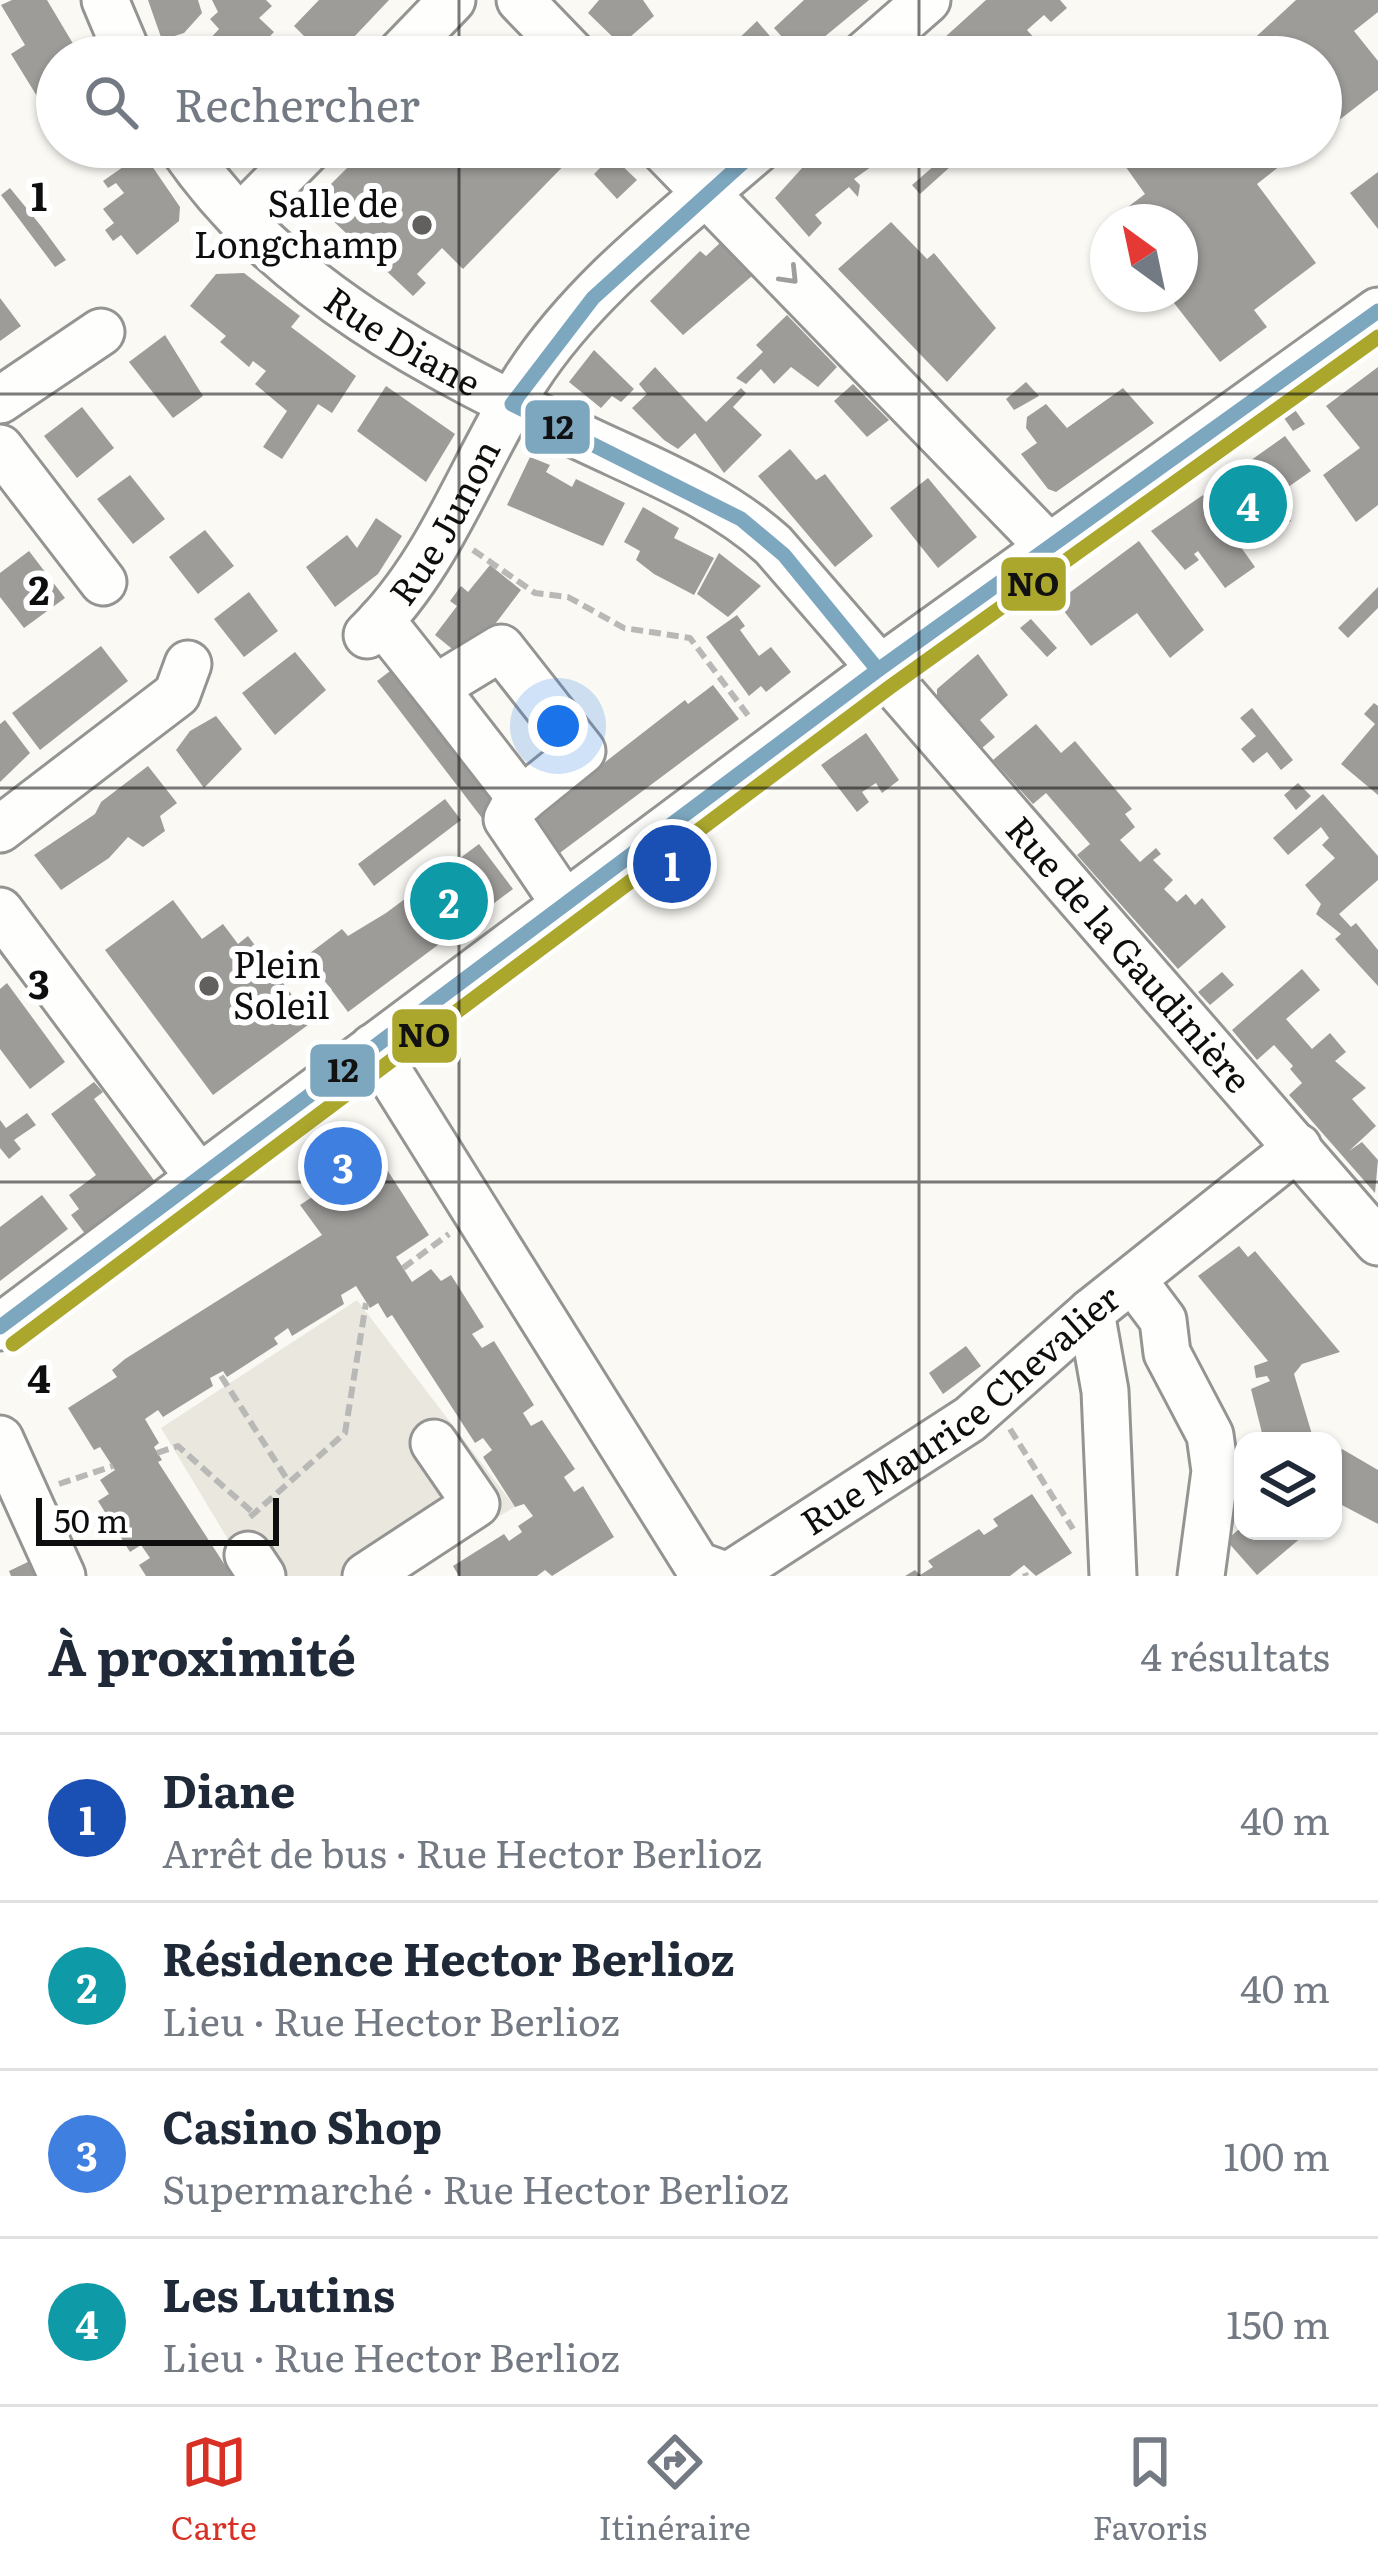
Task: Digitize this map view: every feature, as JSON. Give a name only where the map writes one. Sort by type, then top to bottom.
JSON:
[{"type":"street","points":[[105,0],[120,36]]},
{"type":"street","points":[[417,36],[452,0]]},
{"type":"street","points":[[520,0],[554,36]]},
{"type":"street","points":[[886,36],[927,0]]},
{"type":"street","name":"Rue Diane","points":[[199,168],[240,218],[351,313],[512,404],[741,519],[784,556],[878,670]]},
{"type":"street","points":[[240,218],[289,168]]},
{"type":"street","points":[[682,168],[1052,550]]},
{"type":"street","name":"Rue Junon","points":[[435,688],[374,627],[443,534],[527,377],[600,290],[736,168]]},
{"type":"street","points":[[0,1327],[878,670],[1052,550],[1378,311]]},
{"type":"street","points":[[0,400],[100,332]]},
{"type":"street","points":[[0,448],[103,582]]},
{"type":"street","points":[[522,800],[435,688],[501,648],[582,751],[509,813],[508,825],[566,905]]},
{"type":"street","points":[[0,830],[176,694],[188,664]]},
{"type":"street","name":"Rue de la Gaudinière","points":[[878,670],[1375,1230]]},
{"type":"street","points":[[4,925],[200,1179]]},
{"type":"street","name":"Rue Maurice Chevalier","points":[[373,1048],[689,1570],[728,1576],[992,1400],[1091,1312],[1298,1147]]},
{"type":"street","points":[[1132,1280],[1163,1320],[1167,1353],[1210,1435],[1215,1471],[1201,1576]]},
{"type":"street","points":[[1091,1312],[1105,1391],[1113,1576]]},
{"type":"street","points":[[0,1439],[62,1576]]},
{"type":"street","points":[[366,1576],[476,1504],[434,1443]]},
{"type":"path","points":[[443,534],[496,563],[535,593],[579,602],[623,628],[689,638],[762,734]]},
{"type":"path","points":[[404,1268],[477,1215]]},
{"type":"path","points":[[158,1453],[178,1446],[254,1547],[287,1481],[345,1433],[367,1303]]},
{"type":"path","points":[[221,1376],[287,1481]]},
{"type":"path","points":[[992,1400],[1080,1540]]},
{"type":"path","points":[[47,1488],[113,1466]]},
{"type":"shaded area","points":[[357,1300],[515,1507],[395,1576],[250,1576],[161,1428]]},
{"type":"building","points":[[12,0],[47,0],[68,36],[36,36],[36,95],[11,54],[25,45],[1,5]]},
{"type":"building","points":[[148,0],[198,0],[202,13],[184,33],[161,36]]},
{"type":"building","points":[[212,0],[266,0],[272,6],[259,18],[274,32],[270,36],[213,36],[219,29],[210,19],[218,12]]},
{"type":"building","points":[[319,0],[389,0],[355,36],[304,36],[294,26]]},
{"type":"building","points":[[599,0],[643,0],[654,16],[631,36],[612,36],[588,13]]},
{"type":"building","points":[[804,0],[869,0],[825,36],[781,36],[774,28]]},
{"type":"building","points":[[986,0],[1060,0],[1067,8],[1051,22],[1044,15],[1027,30],[1032,36],[946,36]]},
{"type":"building","points":[[1296,0],[1378,0],[1378,12],[1354,31],[1378,61],[1378,90],[1342,118],[1342,36],[1257,36]]},
{"type":"building","points":[[757,21],[770,36],[741,36]]},
{"type":"building","points":[[122,168],[153,168],[180,207],[179,221],[137,255],[121,235],[113,241],[105,230],[114,223],[103,209],[124,193],[116,183],[108,188],[103,181]]},
{"type":"building","name":"Salle de Longchamp","points":[[347,168],[562,168],[463,269],[442,248],[417,274],[426,283],[413,296],[313,202]]},
{"type":"building","points":[[600,168],[624,168],[637,180],[617,199],[594,174]]},
{"type":"building","points":[[802,168],[869,168],[854,179],[860,185],[858,197],[849,187],[815,215],[822,223],[809,237],[775,198]]},
{"type":"building","points":[[932,168],[949,168],[920,194],[912,185]]},
{"type":"building","points":[[1127,168],[1277,168],[1257,184],[1316,263],[1254,310],[1267,327],[1220,362],[1181,312],[1198,312],[1198,204],[1132,204],[1145,194]]},
{"type":"building","points":[[1378,172],[1378,229],[1350,193]]},
{"type":"building","points":[[10,188],[66,260],[55,267],[1,195]]},
{"type":"building","points":[[891,222],[927,259],[934,253],[996,328],[947,382],[838,269]]},
{"type":"building","points":[[720,243],[752,276],[683,335],[650,301],[700,251],[706,256]]},
{"type":"building","points":[[244,273],[300,316],[291,327],[356,376],[332,413],[318,404],[282,459],[263,447],[287,411],[255,384],[266,371],[253,361],[249,367],[220,342],[226,336],[190,306],[216,274]]},
{"type":"building","points":[[0,298],[21,326],[0,341]]},
{"type":"building","points":[[787,315],[837,367],[818,387],[791,367],[774,384],[761,369],[746,384],[736,378],[763,352],[756,345]]},
{"type":"building","points":[[165,335],[203,396],[173,418],[129,362]]},
{"type":"building","points":[[594,350],[634,389],[621,402],[612,396],[601,408],[569,382]]},
{"type":"building","points":[[655,367],[706,422],[741,388],[746,393],[733,407],[762,435],[724,473],[695,433],[678,449],[632,408],[647,394],[639,384]]},
{"type":"building","points":[[1378,367],[1378,505],[1356,522],[1323,475],[1360,448],[1326,406]]},
{"type":"building","points":[[1026,382],[1039,396],[1014,410],[1006,399]]},
{"type":"building","points":[[853,384],[889,420],[867,437],[834,401]]},
{"type":"building","points":[[386,386],[455,434],[426,482],[357,431]]},
{"type":"building","points":[[1123,388],[1154,423],[1056,492],[1048,489],[1021,454],[1037,443],[1026,428],[1027,417],[1046,404],[1067,428]]},
{"type":"building","points":[[82,407],[114,448],[77,478],[44,436]]},
{"type":"building","points":[[1293,407],[1305,424],[1293,431],[1282,415]]},
{"type":"building","points":[[1285,436],[1311,471],[1274,497],[1291,521],[1259,544],[1228,529],[1255,567],[1225,588],[1198,551],[1194,554],[1199,560],[1185,570],[1151,531],[1203,495],[1217,513],[1222,510],[1211,497],[1219,490],[1216,485]]},
{"type":"building","points":[[790,449],[816,480],[825,474],[873,536],[835,567],[758,476]]},
{"type":"building","points":[[530,457],[550,465],[546,472],[572,487],[576,479],[625,503],[603,546],[507,505]]},
{"type":"building","points":[[130,475],[165,519],[133,544],[97,499]]},
{"type":"building","points":[[928,478],[977,537],[938,568],[890,508]]},
{"type":"building","points":[[643,507],[679,528],[674,538],[714,558],[694,595],[654,574],[636,560],[640,551],[624,542]]},
{"type":"building","points":[[376,518],[402,536],[378,574],[335,607],[306,567],[347,535],[357,548]]},
{"type":"building","points":[[205,530],[234,566],[198,594],[169,557]]},
{"type":"building","points":[[1139,541],[1204,630],[1170,658],[1137,613],[1091,646],[1057,602]]},
{"type":"building","points":[[29,551],[65,598],[24,628],[0,597],[0,573]]},
{"type":"building","points":[[719,553],[761,586],[728,617],[697,594]]},
{"type":"building","points":[[490,565],[521,590],[467,661],[435,635],[457,606],[450,601],[461,586],[468,592]]},
{"type":"building","points":[[1378,587],[1378,608],[1348,638],[1338,628]]},
{"type":"building","points":[[249,592],[278,631],[244,657],[214,619]]},
{"type":"building","points":[[737,615],[745,626],[740,630],[759,656],[771,647],[791,672],[766,692],[761,686],[749,696],[706,637]]},
{"type":"building","points":[[1031,619],[1057,648],[1047,657],[1020,628]]},
{"type":"building","points":[[101,646],[128,681],[40,750],[12,713]]},
{"type":"building","points":[[295,652],[326,690],[275,735],[242,693]]},
{"type":"building","points":[[978,654],[1008,695],[980,720],[995,737],[982,748],[937,697],[937,689]]},
{"type":"building","points":[[398,665],[506,805],[485,822],[377,681]]},
{"type":"building","points":[[713,685],[739,719],[549,861],[523,826],[685,700],[688,704]]},
{"type":"building","points":[[1374,703],[1378,706],[1378,795],[1341,764],[1375,724],[1364,714]]},
{"type":"building","points":[[1252,708],[1293,760],[1281,770],[1267,752],[1253,763],[1241,749],[1256,736],[1240,718]]},
{"type":"building","points":[[216,716],[242,749],[204,788],[176,750],[190,731]]},
{"type":"building","points":[[5,720],[30,753],[0,782],[0,724]]},
{"type":"building","points":[[1036,724],[1061,753],[1075,741],[1132,809],[1125,814],[1135,827],[1120,840],[1140,862],[1156,848],[1161,854],[1153,860],[1173,880],[1164,889],[1177,902],[1186,894],[1195,905],[1202,898],[1226,927],[1178,969],[1077,855],[1090,844],[1046,793],[1033,804],[993,760]]},
{"type":"building","points":[[866,733],[899,780],[882,793],[876,783],[862,792],[869,802],[857,812],[821,765]]},
{"type":"building","points":[[148,766],[177,803],[160,816],[165,831],[143,847],[128,837],[109,858],[61,890],[34,855],[95,814],[101,802]]},
{"type":"building","points":[[1298,783],[1311,796],[1296,810],[1284,795]]},
{"type":"building","points":[[1323,794],[1378,856],[1378,880],[1339,914],[1351,927],[1356,923],[1378,950],[1378,986],[1335,939],[1341,934],[1316,914],[1321,904],[1305,885],[1335,858],[1322,845],[1329,838],[1321,827],[1288,855],[1273,838]]},
{"type":"building","points":[[445,799],[461,820],[374,886],[358,864]]},
{"type":"building","points":[[479,844],[513,889],[348,1012],[306,956],[342,929],[348,936],[386,913]]},
{"type":"building","name":"Plein Soleil","points":[[173,900],[202,939],[223,924],[238,944],[248,936],[312,1022],[213,1095],[105,950]]},
{"type":"building","points":[[1302,969],[1320,990],[1286,1019],[1312,1049],[1330,1033],[1346,1052],[1335,1061],[1366,1088],[1352,1099],[1376,1126],[1349,1151],[1362,1142],[1378,1160],[1375,1193],[1289,1095],[1302,1083],[1290,1069],[1293,1066],[1274,1045],[1257,1060],[1232,1030]]},
{"type":"building","points":[[1222,972],[1234,985],[1210,1005],[1198,992]]},
{"type":"building","points":[[7,983],[65,1062],[30,1089],[0,1049],[0,989]]},
{"type":"building","points":[[94,1082],[103,1092],[94,1099],[156,1183],[86,1235],[71,1215],[79,1209],[69,1195],[96,1175],[51,1114]]},
{"type":"building","points":[[27,1113],[36,1125],[14,1140],[21,1149],[9,1159],[0,1148],[0,1120],[6,1128]]},
{"type":"building","points":[[377,1154],[429,1235],[396,1257],[412,1282],[431,1269],[441,1281],[451,1275],[484,1327],[472,1334],[482,1348],[494,1341],[534,1405],[523,1413],[531,1426],[542,1420],[575,1469],[564,1477],[574,1492],[583,1486],[614,1537],[552,1576],[545,1570],[537,1576],[459,1576],[453,1566],[504,1534],[509,1541],[522,1532],[518,1526],[533,1516],[524,1504],[515,1507],[483,1457],[492,1450],[483,1438],[475,1443],[392,1315],[387,1318],[378,1303],[370,1308],[356,1286],[341,1295],[344,1304],[292,1336],[288,1328],[274,1338],[278,1344],[227,1377],[223,1371],[210,1378],[213,1386],[163,1417],[158,1410],[145,1419],[159,1443],[154,1447],[162,1460],[158,1462],[232,1576],[146,1576],[139,1565],[150,1558],[141,1545],[130,1552],[98,1501],[109,1494],[100,1480],[115,1470],[100,1447],[94,1450],[68,1408],[117,1377],[112,1370],[125,1359],[322,1235],[300,1205]]},
{"type":"building","points":[[42,1195],[68,1229],[0,1281],[0,1227]]},
{"type":"building","points":[[1239,1246],[1248,1257],[1255,1251],[1340,1352],[1302,1364],[1294,1374],[1311,1432],[1262,1432],[1251,1389],[1270,1381],[1267,1376],[1256,1378],[1254,1366],[1268,1361],[1198,1276]]},
{"type":"building","points":[[966,1346],[981,1366],[943,1394],[929,1373]]},
{"type":"building","points":[[1342,1449],[1378,1470],[1378,1524],[1342,1505]]},
{"type":"building","points":[[1032,1494],[1072,1553],[1036,1576],[1024,1565],[1010,1576],[905,1576],[915,1570],[920,1575],[933,1567],[928,1561],[979,1529],[984,1535],[998,1526],[993,1519]]},
{"type":"building","points":[[1234,1533],[1234,1540],[1298,1540],[1257,1575],[1226,1540]]},
{"type":"building","points":[[30,1561],[37,1576],[11,1576],[9,1571]]},
{"type":"transit line","name":"12","points":[[737,168],[593,298],[512,404],[741,519],[784,555],[878,670]]},
{"type":"transit line","name":"12","points":[[0,1327],[878,670],[1378,311]]},
{"type":"transit line","name":"NO","points":[[13,1344],[890,687],[1378,337]]},
{"type":"place","name":"Salle de Longchamp","points":[[422,225]]},
{"type":"place","name":"Les Lutins","points":[[1248,504]]},
{"type":"place","name":"Diane","points":[[672,864]]},
{"type":"place","name":"Résidence Hector Berlioz","points":[[449,901]]},
{"type":"place","name":"Plein Soleil","points":[[209,986]]},
{"type":"place","name":"Casino Shop","points":[[343,1166]]}]
